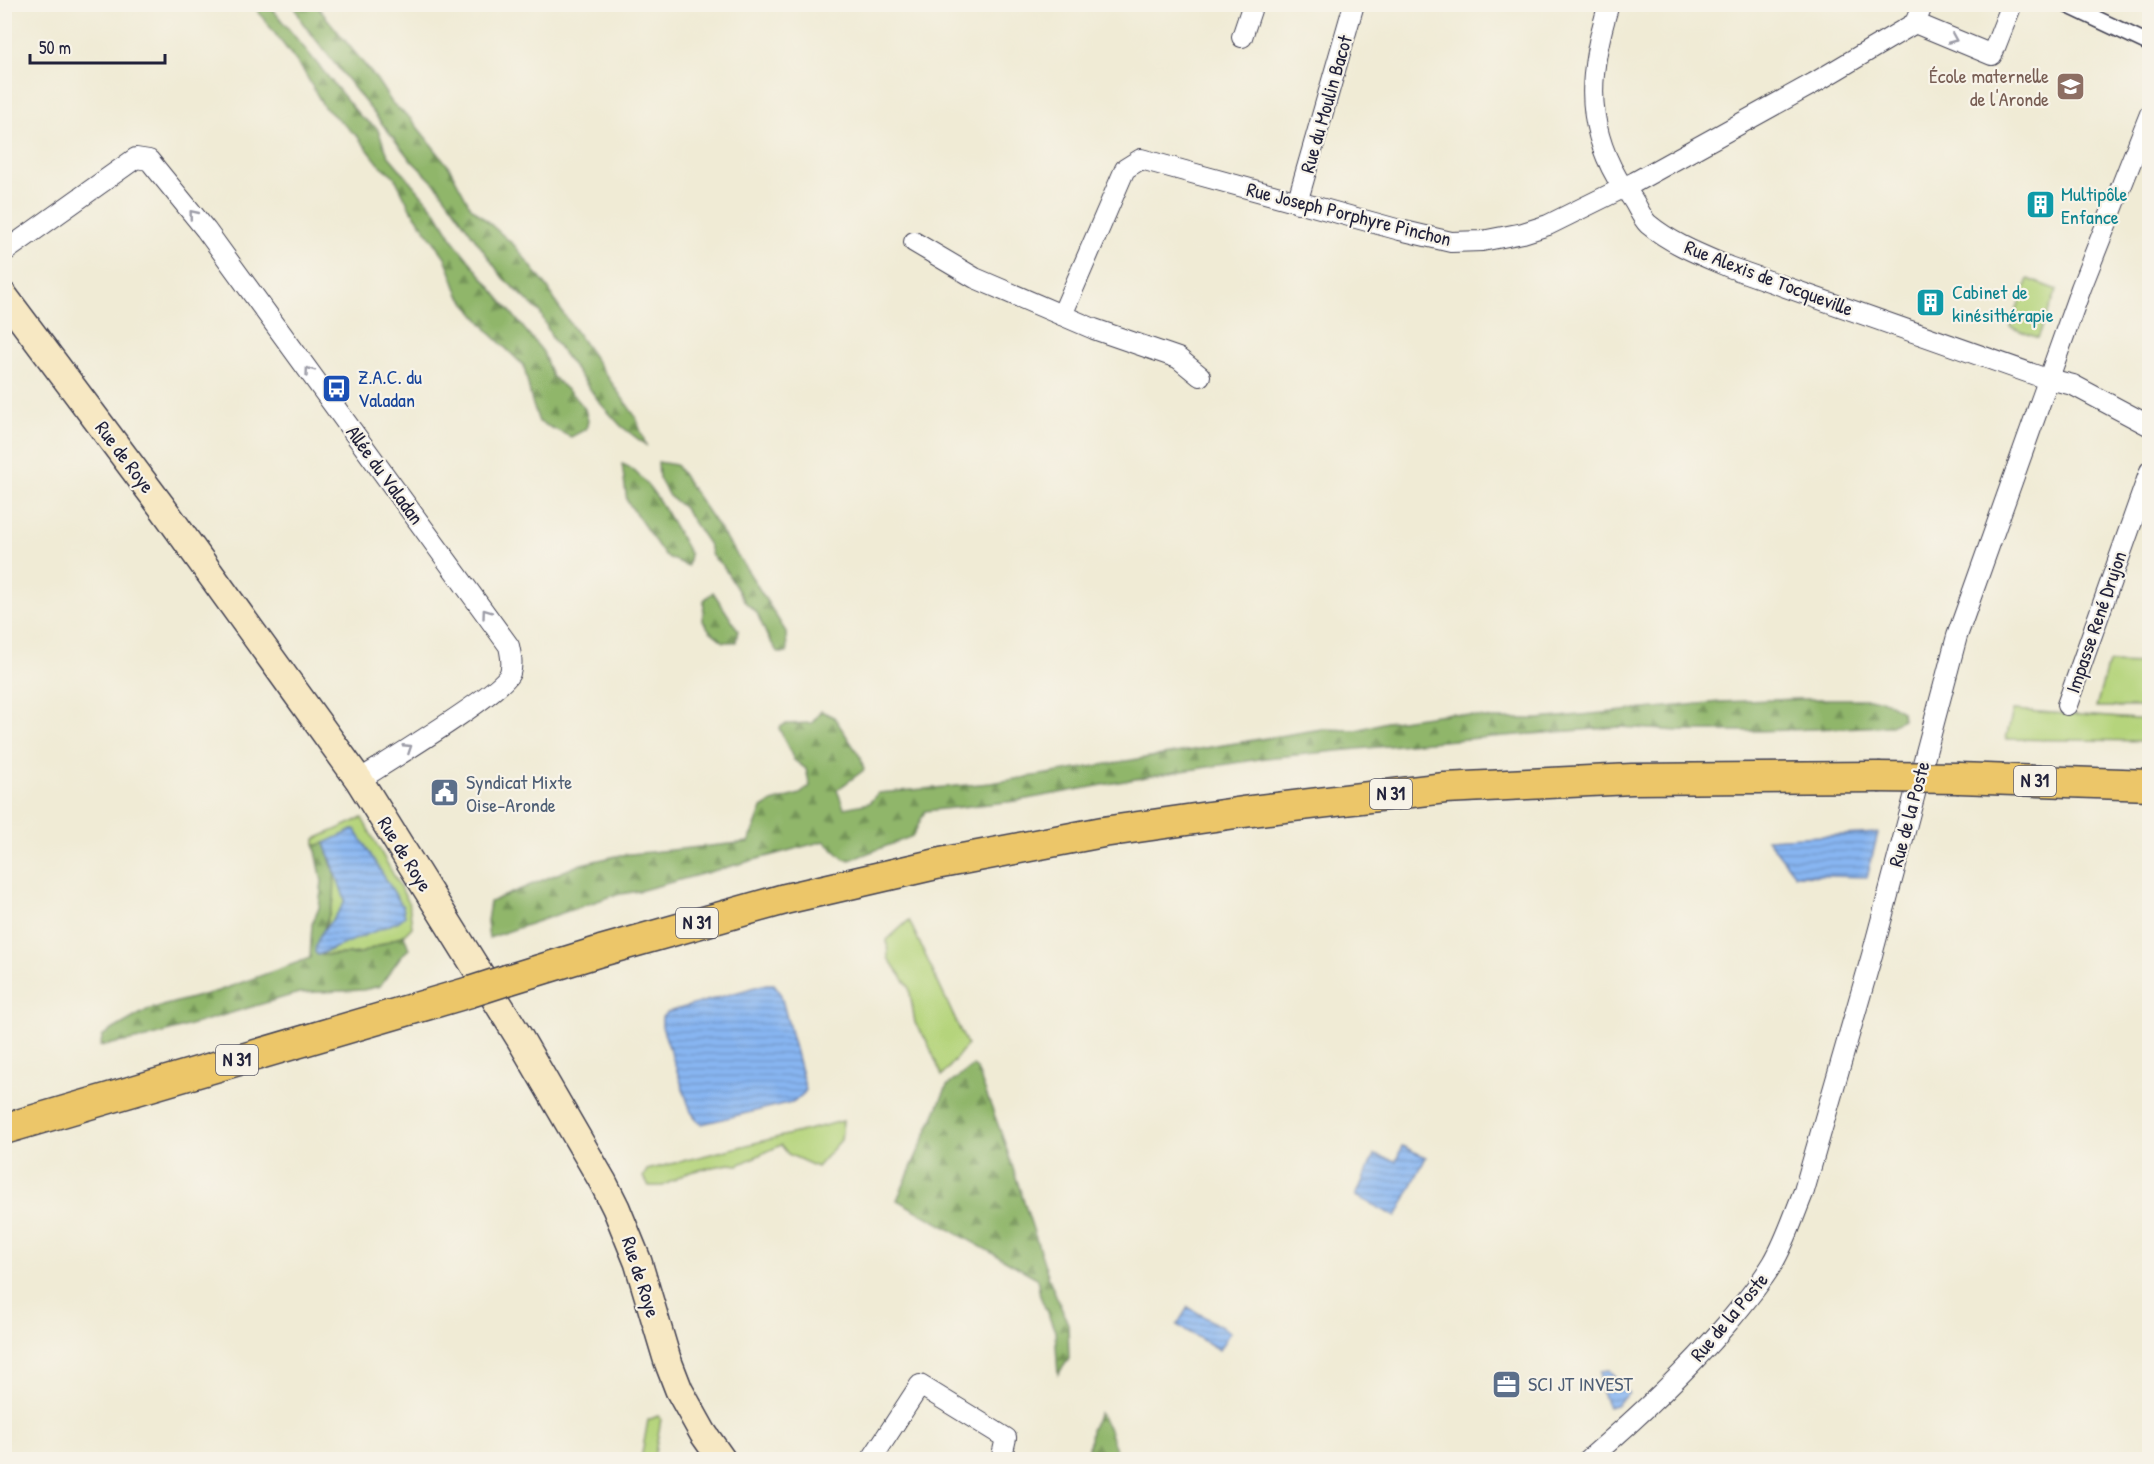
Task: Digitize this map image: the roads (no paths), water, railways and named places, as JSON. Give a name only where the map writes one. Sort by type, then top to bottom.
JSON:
[{"type":"main road","name":"Rue de Roye","points":[[4,296],[169,516],[359,780],[519,1037],[603,1182],[635,1254],[667,1359],[679,1390],[703,1433],[722,1460]]},
{"type":"main road","name":"N 31","points":[[4,1129],[785,899],[899,872],[1115,831],[1243,812],[1445,788],[1632,779],[1878,777],[2150,785]]},
{"type":"street","points":[[1242,37],[1252,4]]},
{"type":"street","name":"Rue du Moulin Bacot","points":[[1297,203],[1354,4]]},
{"type":"street","name":"Rue Alexis de Tocqueville","points":[[1609,4],[1598,41],[1592,87],[1595,116],[1603,146],[1618,179],[1647,222],[1684,249],[1729,267],[2048,379],[2073,385],[2150,426]]},
{"type":"street","points":[[1923,4],[1915,23],[1992,55],[2012,4]]},
{"type":"street","points":[[2065,4],[2150,44]]},
{"type":"street","name":"Rue Joseph Porphyre Pinchon","points":[[1062,315],[1125,170],[1142,159],[1297,203],[1451,242],[1482,241],[1523,233],[1548,225],[1625,188],[1814,83],[1915,23]]},
{"type":"street","name":"Rue de la Poste","points":[[1588,1460],[1642,1412],[1702,1352],[1757,1288],[1774,1261],[1789,1228],[1804,1191],[1872,955],[1957,636],[2048,379],[2150,114]]},
{"type":"street","name":"Allée du Valadan","points":[[4,252],[136,158],[149,160],[206,231],[509,646],[512,660],[510,675],[486,697],[359,780]]},
{"type":"street","points":[[914,242],[975,278],[1094,329],[1178,358],[1200,376]]},
{"type":"street","name":"Impasse René Drujon","points":[[2067,705],[2150,471]]},
{"type":"street","points":[[871,1460],[920,1385],[1006,1438],[1001,1460]]},
{"type":"water","points":[[355,829],[403,907],[405,916],[399,921],[318,955],[315,952],[319,936],[345,900],[325,843]]},
{"type":"water","points":[[1878,833],[1867,877],[1795,875],[1767,839]]},
{"type":"water","points":[[766,984],[774,984],[780,992],[806,1090],[801,1097],[792,1102],[702,1124],[691,1112],[662,1027],[662,1017],[668,1012]]},
{"type":"water","points":[[1402,1146],[1426,1157],[1396,1217],[1356,1196],[1374,1155],[1396,1161]]},
{"type":"water","points":[[1188,1307],[1230,1332],[1219,1350],[1177,1325]]},
{"type":"water","points":[[1609,1370],[1629,1393],[1616,1405],[1608,1407],[1601,1390],[1600,1371]]},
{"type":"place","name":"École maternelle de l'Aronde","points":[[2070,87]]},
{"type":"place","name":"Multipôle Enfance","points":[[2040,205]]},
{"type":"place","name":"Cabinet de kinésithérapie","points":[[1931,303]]},
{"type":"place","name":"Z.A.C. du Valadan","points":[[337,388]]},
{"type":"place","name":"Syndicat Mixte Oise-Aronde","points":[[445,793]]},
{"type":"place","name":"SCI JT INVEST","points":[[1507,1384]]}]
